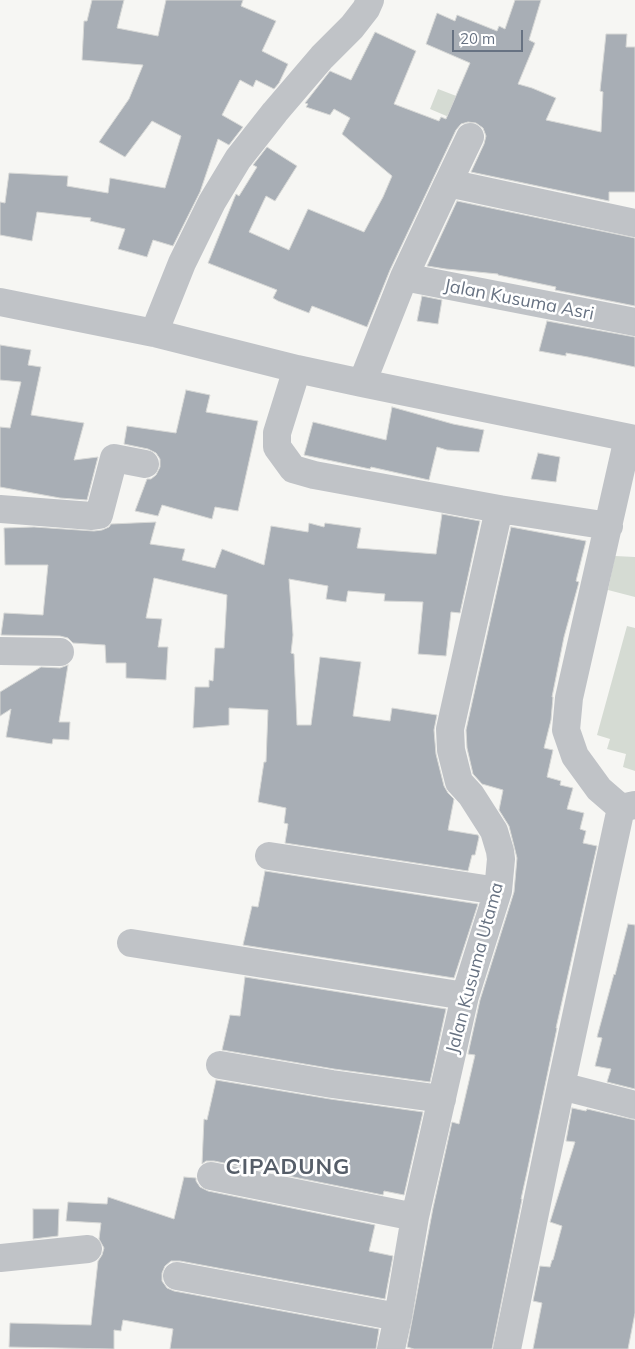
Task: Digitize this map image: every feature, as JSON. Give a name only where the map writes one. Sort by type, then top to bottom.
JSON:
[{"type":"street","points":[[154,334],[182,263],[212,202],[238,159],[274,112],[322,57],[352,28],[366,9],[370,0]]},
{"type":"street","points":[[362,383],[404,277],[470,137]]},
{"type":"street","points":[[448,183],[635,223]]},
{"type":"street","name":"Jalan Kusuma Asri","points":[[404,277],[635,322]]},
{"type":"street","points":[[0,302],[154,334],[362,383],[632,438],[609,526],[569,698],[566,730],[575,756],[599,789],[628,806],[561,1086],[507,1349]]},
{"type":"street","points":[[297,369],[277,433],[277,447],[293,469],[314,476],[499,509],[609,526]]},
{"type":"street","points":[[0,509],[99,515],[114,458],[145,464]]},
{"type":"street","name":"Jalan Kusuma Utama","points":[[391,1349],[415,1217],[465,996],[498,891],[500,851],[494,831],[459,782],[451,750],[450,729],[499,509]]},
{"type":"street","points":[[0,651],[60,652]]},
{"type":"street","points":[[269,856],[498,891]]},
{"type":"street","points":[[131,943],[465,996]]},
{"type":"street","points":[[220,1065],[332,1084],[442,1099]]},
{"type":"street","points":[[561,1086],[635,1105]]},
{"type":"street","points":[[211,1176],[415,1217]]},
{"type":"street","points":[[0,1258],[88,1249]]},
{"type":"street","points":[[177,1276],[398,1317]]},
{"type":"shaded area","points":[[438,89],[472,102],[463,123],[430,109]]},
{"type":"shaded area","points":[[615,556],[635,557],[635,597],[608,590]]},
{"type":"shaded area","points":[[627,626],[635,628],[635,771],[623,767],[626,754],[607,749],[610,739],[597,735]]},
{"type":"building","points":[[92,0],[124,0],[117,28],[158,36],[166,0],[243,0],[241,6],[276,21],[262,51],[288,64],[274,89],[256,80],[253,87],[240,80],[222,115],[243,127],[229,145],[218,139],[200,192],[173,246],[153,240],[147,257],[118,249],[125,229],[90,221],[91,218],[37,212],[32,241],[0,235],[0,202],[5,203],[9,173],[68,176],[67,186],[108,193],[110,178],[165,188],[181,136],[152,121],[125,157],[99,142],[129,99],[143,65],[82,60],[84,21],[87,21]]},
{"type":"building","points":[[515,0],[541,0],[529,40],[535,43],[518,84],[556,98],[546,120],[601,132],[603,92],[600,91],[606,34],[627,34],[626,47],[635,47],[635,192],[609,192],[609,201],[471,172],[486,136],[483,128],[476,123],[468,122],[461,124],[456,130],[390,270],[367,327],[312,306],[309,313],[278,301],[273,298],[277,290],[208,263],[236,194],[239,196],[257,167],[253,165],[267,147],[297,166],[275,201],[266,196],[249,232],[289,250],[308,209],[364,232],[392,176],[342,134],[350,118],[334,109],[330,115],[306,107],[308,104],[305,103],[330,71],[351,80],[375,32],[416,51],[394,104],[439,121],[441,117],[446,119],[470,63],[426,44],[437,13],[455,21],[457,15],[497,31],[499,26],[505,29]]},
{"type":"building","points":[[457,201],[635,238],[635,306],[555,290],[556,287],[498,274],[427,266]]},
{"type":"building","points":[[422,296],[442,300],[438,324],[417,321]]},
{"type":"building","points":[[547,321],[635,337],[635,367],[566,353],[566,356],[539,351]]},
{"type":"building","points":[[0,345],[31,350],[28,365],[41,367],[31,415],[84,423],[74,460],[98,457],[87,500],[60,498],[0,487],[0,427],[10,428],[21,382],[0,380]]},
{"type":"building","points":[[186,390],[210,395],[206,412],[258,421],[238,511],[215,507],[212,519],[162,505],[158,516],[135,511],[147,479],[151,479],[156,475],[160,467],[160,459],[156,453],[148,449],[124,444],[127,426],[176,433]]},
{"type":"building","points":[[392,407],[453,424],[484,430],[479,452],[447,450],[437,447],[429,480],[304,455],[313,422],[386,440]]},
{"type":"building","points":[[538,453],[560,457],[556,482],[531,479]]},
{"type":"building","points":[[442,514],[480,521],[460,613],[451,612],[446,656],[418,654],[423,602],[384,601],[385,594],[348,591],[346,602],[326,599],[328,586],[289,579],[293,635],[291,653],[294,654],[297,725],[311,725],[320,657],[361,662],[353,716],[390,721],[392,708],[437,715],[434,730],[436,754],[444,786],[454,799],[448,830],[478,835],[479,837],[475,855],[472,855],[468,871],[285,843],[288,824],[284,823],[286,808],[258,802],[264,762],[266,762],[268,710],[229,708],[229,725],[193,728],[195,687],[209,687],[209,680],[213,681],[215,648],[224,648],[227,595],[154,578],[146,618],[162,619],[158,647],[168,647],[166,680],[126,678],[126,663],[106,663],[105,645],[73,643],[68,638],[60,636],[1,635],[4,613],[43,615],[48,565],[5,565],[4,528],[34,527],[94,531],[102,530],[111,524],[156,522],[150,544],[185,549],[182,560],[215,568],[222,549],[264,565],[271,526],[308,532],[309,523],[324,527],[325,523],[361,528],[357,548],[436,554]]},
{"type":"building","points":[[511,527],[586,541],[576,581],[579,582],[564,637],[552,697],[551,720],[544,748],[553,750],[547,777],[561,781],[560,785],[573,788],[567,809],[584,813],[580,829],[586,831],[583,843],[597,846],[556,1028],[492,1349],[414,1349],[407,1347],[433,1208],[452,1122],[459,1124],[475,1055],[468,1054],[480,1000],[514,892],[517,858],[509,826],[499,810],[503,790],[482,784],[473,774],[467,748],[466,730]]},
{"type":"building","points":[[68,665],[59,722],[70,722],[69,740],[53,739],[52,744],[6,737],[11,709],[0,716],[0,692],[41,667],[60,668]]},
{"type":"building","points":[[265,871],[478,904],[454,978],[243,945],[252,906],[258,907]]},
{"type":"building","points":[[628,924],[635,925],[635,1089],[607,1082],[611,1069],[595,1066],[602,1038],[597,1037]]},
{"type":"building","points":[[245,977],[446,1009],[430,1082],[334,1069],[222,1050],[230,1015],[240,1016]]},
{"type":"building","points":[[216,1080],[423,1112],[404,1195],[384,1191],[383,1195],[214,1161],[206,1161],[202,1164],[204,1119],[207,1120]]},
{"type":"building","points":[[572,1108],[586,1111],[587,1109],[635,1120],[635,1313],[628,1349],[533,1349],[542,1303],[533,1301],[540,1266],[550,1267],[562,1226],[550,1222],[575,1142],[566,1141]]},
{"type":"building","points":[[184,1177],[196,1178],[200,1187],[208,1191],[375,1225],[369,1251],[393,1256],[385,1299],[180,1261],[171,1261],[165,1266],[162,1273],[162,1281],[167,1288],[174,1291],[379,1329],[376,1349],[170,1349],[173,1329],[123,1320],[121,1331],[114,1330],[114,1349],[9,1347],[10,1323],[91,1325],[98,1261],[104,1248],[99,1239],[101,1223],[66,1221],[68,1202],[107,1204],[108,1197],[174,1219]]},
{"type":"building","points":[[33,1209],[59,1209],[58,1236],[33,1239]]},
{"type":"district","name":"CIPADUNG","points":[[288,1167]]}]
